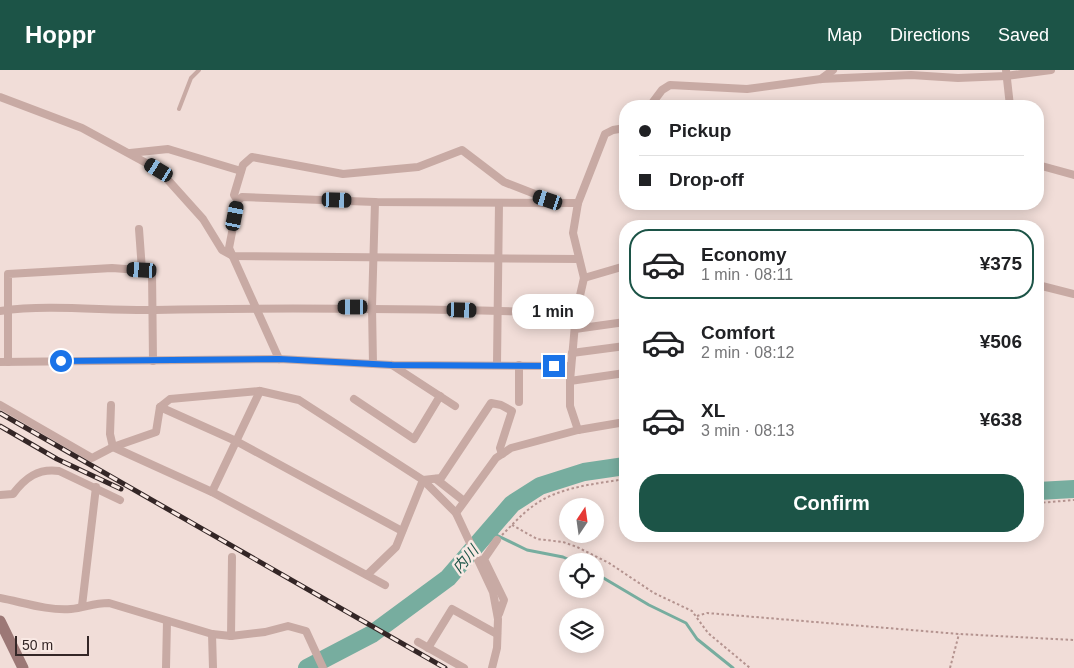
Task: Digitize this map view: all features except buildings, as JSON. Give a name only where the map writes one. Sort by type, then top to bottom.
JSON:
[{"type":"main road","points":[[0,621],[23,668]]},
{"type":"street","points":[[821,79],[833,70]]},
{"type":"street","points":[[654,100],[662,90],[670,85],[747,90],[821,79],[911,75],[958,78],[1051,70]]},
{"type":"street","points":[[1006,73],[1009,100]]},
{"type":"street","points":[[0,97],[82,128],[159,170],[203,219],[222,250],[233,256],[579,259]]},
{"type":"street","points":[[578,430],[570,406],[570,381],[576,313],[584,278],[573,233],[578,203],[605,134],[619,129]]},
{"type":"street","points":[[130,153],[168,149],[242,171]]},
{"type":"street","points":[[238,201],[234,196],[243,164],[252,157],[343,174],[418,167],[462,150],[504,182],[558,203]]},
{"type":"street","points":[[1044,168],[1074,175]]},
{"type":"street","points":[[279,359],[229,248],[238,201],[242,197],[376,202],[578,203]]},
{"type":"street","points":[[373,364],[372,307],[376,202]]},
{"type":"street","points":[[497,364],[499,203]]},
{"type":"street","points":[[139,229],[142,270]]},
{"type":"street","points":[[0,270],[8,274],[112,268],[152,271],[153,361]]},
{"type":"street","points":[[584,278],[619,268]]},
{"type":"street","points":[[8,274],[9,310],[4,362],[279,359],[392,365],[497,364],[571,366]]},
{"type":"street","points":[[1044,286],[1074,294]]},
{"type":"street","points":[[0,311],[39,308],[152,310],[254,307],[372,307],[576,313]]},
{"type":"street","points":[[574,330],[619,323]]},
{"type":"street","points":[[572,354],[619,347]]},
{"type":"street","points":[[392,365],[454,406]]},
{"type":"street","points":[[519,365],[519,402]]},
{"type":"street","points":[[570,381],[619,374]]},
{"type":"street","points":[[212,492],[260,391]]},
{"type":"street","points":[[0,405],[92,458],[113,447],[156,432],[160,407],[170,399],[260,391],[299,400],[423,480],[456,513],[493,592],[498,619]]},
{"type":"street","points":[[354,399],[414,439],[440,396]]},
{"type":"street","points":[[423,480],[436,480],[440,478],[491,403],[501,405],[512,411],[500,448],[502,454]]},
{"type":"street","points":[[111,405],[110,434],[113,447]]},
{"type":"street","points":[[160,407],[236,441],[402,531]]},
{"type":"street","points":[[456,513],[496,458],[511,448],[578,430],[619,423]]},
{"type":"street","points":[[113,447],[212,492],[385,585]]},
{"type":"street","points":[[0,495],[13,494],[24,480],[32,475],[52,470],[59,471],[96,487],[120,500]]},
{"type":"street","points":[[367,576],[396,547],[423,480]]},
{"type":"street","points":[[436,480],[464,500]]},
{"type":"street","points":[[82,606],[96,487]]},
{"type":"street","points":[[492,668],[498,619],[504,600],[484,559],[497,540]]},
{"type":"street","points":[[231,636],[232,557]]},
{"type":"street","points":[[0,598],[72,610],[93,603],[109,604],[212,634],[231,636],[288,626],[306,631],[323,668]]},
{"type":"street","points":[[428,648],[452,610],[497,634]]},
{"type":"street","points":[[166,668],[168,621]]},
{"type":"street","points":[[212,634],[213,668]]},
{"type":"street","points":[[418,642],[464,668]]},
{"type":"lane","points":[[179,109],[191,78],[199,70]]},
{"type":"path","points":[[506,530],[533,505],[550,496],[588,485],[619,480]]},
{"type":"path","points":[[1044,502],[1074,500]]},
{"type":"path","points":[[512,526],[537,539],[563,542],[593,555],[609,563],[654,593],[692,611],[708,633],[750,668]]},
{"type":"path","points":[[697,616],[708,613],[959,634],[1074,640]]},
{"type":"path","points":[[950,668],[959,634]]},
{"type":"waterway","name":"内川","points":[[307,668],[372,634],[448,578],[512,504],[540,486],[584,472],[619,467]]},
{"type":"waterway","name":"内川","points":[[1044,491],[1074,489]]},
{"type":"waterway","points":[[488,531],[527,550],[559,556]]},
{"type":"waterway","points":[[604,578],[649,605],[686,623],[697,639],[733,668]]},
{"type":"railway","points":[[0,413],[445,668]]},
{"type":"railway","points":[[0,426],[57,459],[121,489]]},
{"type":"route","points":[[61,361],[118,362],[279,359],[392,365],[497,364],[554,366]]}]
